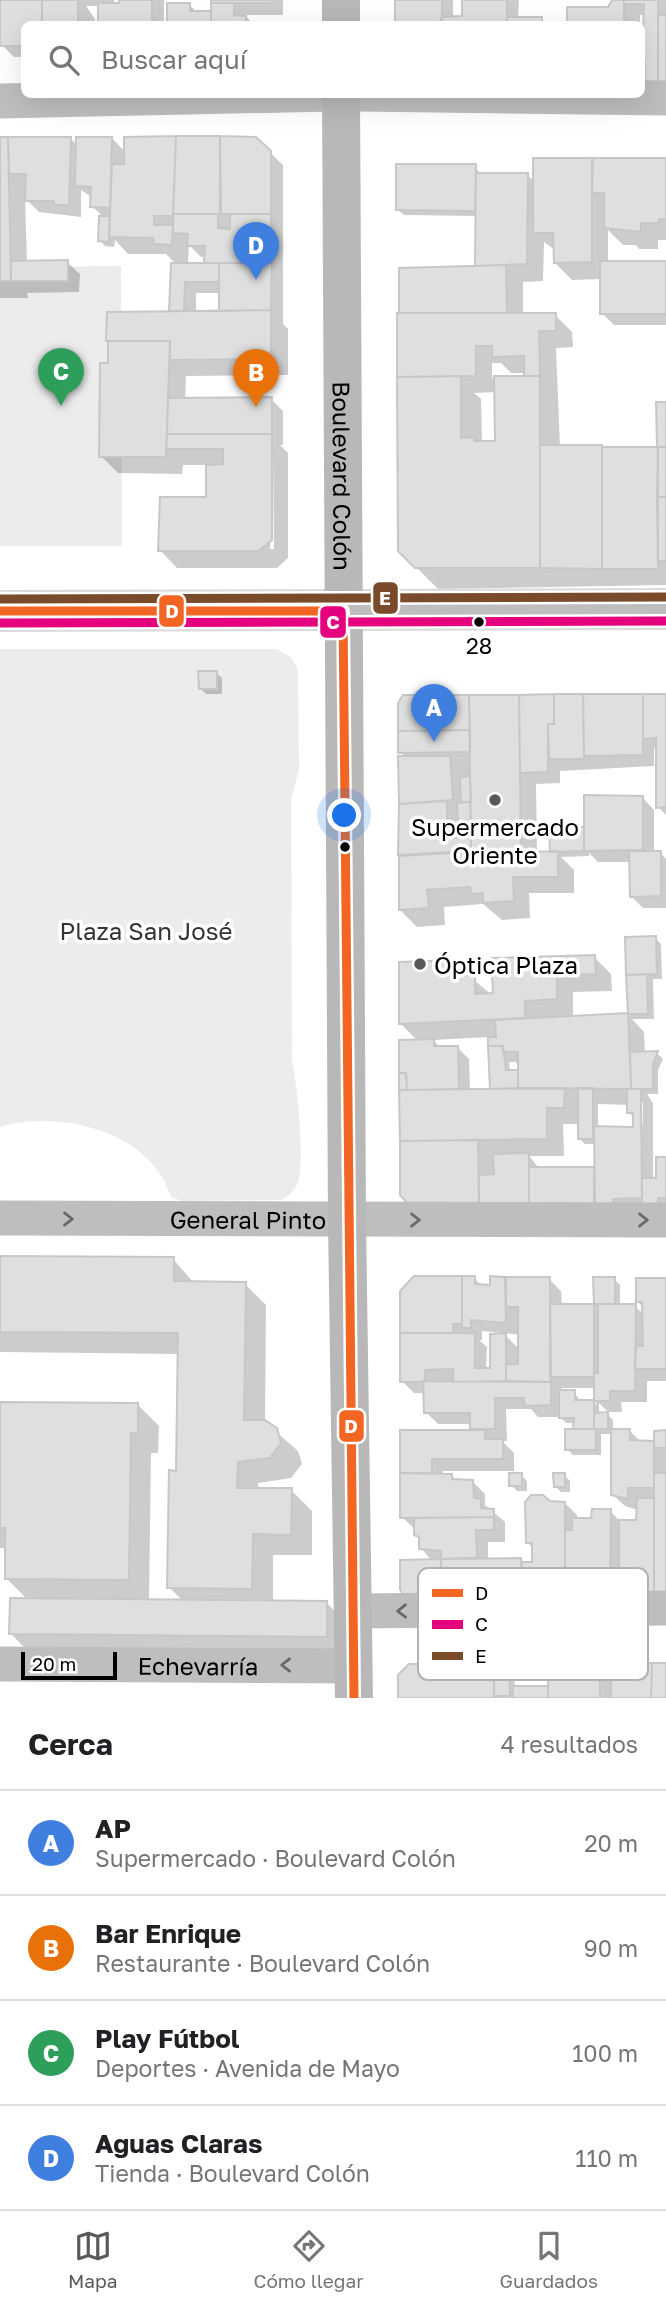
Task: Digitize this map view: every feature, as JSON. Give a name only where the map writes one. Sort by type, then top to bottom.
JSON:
[{"type":"main road","points":[[341,0],[341,21]]},
{"type":"main road","name":"Boulevard Colón","points":[[341,98],[347,1220],[354,1682]]},
{"type":"main road","points":[[0,611],[666,609]]},
{"type":"street","points":[[0,101],[142,98]]},
{"type":"street","points":[[645,98],[666,98]]},
{"type":"street","name":"General Pinto","points":[[0,1218],[666,1220]]},
{"type":"street","points":[[648,1608],[666,1608]]},
{"type":"street","points":[[354,1611],[418,1610]]},
{"type":"street","name":"Echevarría","points":[[0,1664],[354,1682]]},
{"type":"green space","points":[[121,266],[122,546],[0,546],[0,267]]},
{"type":"green space","name":"Plaza San José","points":[[0,649],[277,649],[292,658],[298,671],[299,770],[291,799],[292,1061],[301,1160],[297,1185],[281,1200],[182,1201],[171,1197],[161,1174],[144,1156],[124,1141],[100,1130],[49,1121],[23,1122],[0,1127]]},
{"type":"building","points":[[0,0],[42,0],[42,21],[21,21],[21,46],[0,46]]},
{"type":"building","points":[[42,0],[78,0],[78,21],[42,21]]},
{"type":"building","points":[[119,0],[152,0],[152,21],[98,21],[98,3],[119,3]]},
{"type":"building","points":[[211,0],[272,0],[272,3],[211,3]]},
{"type":"building","points":[[395,0],[442,0],[441,21],[395,21]]},
{"type":"building","points":[[462,0],[507,0],[507,21],[440,21],[442,17],[462,16]]},
{"type":"building","points":[[612,0],[624,0],[624,21],[567,21],[567,7],[608,7]]},
{"type":"building","points":[[624,0],[658,0],[658,91],[645,91],[644,4],[624,4]]},
{"type":"building","points":[[167,3],[190,3],[190,11],[211,11],[211,21],[167,21]]},
{"type":"building","points":[[211,3],[234,3],[234,15],[246,16],[246,21],[211,21]]},
{"type":"building","points":[[658,15],[666,15],[666,91],[658,91]]},
{"type":"building","points":[[507,17],[542,17],[542,21],[507,21]]},
{"type":"building","points":[[176,136],[173,216],[154,216],[154,225],[173,225],[172,245],[154,244],[153,238],[109,237],[112,164],[124,164],[124,137]]},
{"type":"building","points":[[176,136],[220,136],[220,214],[173,214]]},
{"type":"building","points":[[220,136],[256,137],[271,151],[271,214],[221,214]]},
{"type":"building","points":[[0,137],[8,137],[11,281],[0,281]]},
{"type":"building","points":[[8,137],[71,137],[69,205],[54,205],[54,201],[25,201],[26,174],[9,174]]},
{"type":"building","points":[[76,137],[112,137],[110,208],[90,207],[91,187],[75,186]]},
{"type":"building","points":[[533,158],[592,158],[592,262],[554,263],[553,233],[533,233]]},
{"type":"building","points":[[593,158],[666,158],[666,219],[659,219],[658,223],[641,223],[641,232],[604,228],[604,193],[592,193]]},
{"type":"building","points":[[396,164],[476,164],[475,211],[396,210]]},
{"type":"building","points":[[476,173],[528,173],[527,264],[475,266]]},
{"type":"building","points":[[173,214],[218,214],[218,228],[230,229],[230,214],[271,214],[272,263],[204,263],[205,246],[187,246],[188,234],[173,233]]},
{"type":"building","points":[[99,216],[110,216],[109,242],[98,241]]},
{"type":"building","points":[[68,260],[68,281],[11,281],[11,261]]},
{"type":"building","points":[[600,261],[666,261],[666,314],[600,314]]},
{"type":"building","points":[[171,263],[219,263],[219,282],[185,282],[184,311],[169,311]]},
{"type":"building","points":[[219,263],[272,263],[271,310],[219,311]]},
{"type":"building","points":[[506,265],[507,313],[399,313],[399,268]]},
{"type":"building","points":[[271,310],[271,359],[170,360],[170,341],[106,341],[107,312]]},
{"type":"building","points":[[397,313],[556,313],[556,331],[539,331],[540,376],[524,376],[524,356],[492,357],[492,346],[476,346],[476,376],[397,377]]},
{"type":"building","points":[[108,341],[170,341],[166,457],[99,457],[100,363],[108,363]]},
{"type":"building","points":[[461,376],[461,438],[475,437],[474,441],[495,441],[494,376],[540,376],[540,568],[415,568],[398,551],[397,377]]},
{"type":"building","points":[[272,397],[272,434],[167,434],[168,398]]},
{"type":"building","points":[[656,402],[666,402],[666,447],[657,447]]},
{"type":"building","points":[[167,434],[272,434],[272,540],[259,551],[158,551],[160,497],[206,497],[206,465],[223,464],[223,449],[166,449]]},
{"type":"building","points":[[540,445],[602,445],[602,569],[540,568]]},
{"type":"building","points":[[602,447],[658,447],[658,569],[602,569]]},
{"type":"building","points":[[658,447],[666,447],[666,497],[657,497]]},
{"type":"building","points":[[657,497],[666,497],[666,561],[658,561]]},
{"type":"building","points":[[198,671],[217,671],[217,689],[199,689]]},
{"type":"building","points":[[554,694],[554,724],[548,724],[548,772],[520,773],[519,695]]},
{"type":"building","points":[[554,694],[583,694],[584,759],[549,759],[548,724],[554,724]]},
{"type":"building","points":[[583,694],[643,694],[643,755],[584,756]]},
{"type":"building","points":[[643,694],[666,694],[666,807],[656,808],[656,738],[643,739]]},
{"type":"building","points":[[403,695],[469,695],[470,730],[398,731],[398,703]]},
{"type":"building","name":"Supermercado Oriente","points":[[469,695],[519,695],[521,849],[471,851]]},
{"type":"building","points":[[470,730],[470,752],[398,753],[398,731]]},
{"type":"building","points":[[398,756],[450,756],[453,800],[399,804]]},
{"type":"building","points":[[470,776],[471,802],[461,802],[460,777]]},
{"type":"building","points":[[584,795],[643,796],[643,850],[584,851]]},
{"type":"building","points":[[447,801],[447,819],[453,819],[454,838],[471,838],[471,851],[398,855],[399,804]]},
{"type":"building","points":[[470,802],[471,820],[458,821],[457,803]]},
{"type":"building","points":[[549,827],[584,827],[584,851],[550,852]]},
{"type":"building","points":[[521,849],[521,852],[558,851],[558,877],[513,877],[514,901],[483,903],[483,893],[471,894],[470,887],[427,890],[429,908],[399,910],[399,856]]},
{"type":"building","points":[[629,851],[661,851],[661,896],[630,897]]},
{"type":"building","points":[[656,936],[657,974],[626,975],[625,937]]},
{"type":"building","points":[[595,955],[596,974],[557,975],[557,999],[525,1001],[525,1018],[399,1024],[399,962],[453,960],[454,976],[475,975],[475,994],[493,993],[491,958]]},
{"type":"building","points":[[647,974],[648,1014],[628,1014],[626,975]]},
{"type":"building","points":[[628,1013],[631,1089],[518,1088],[518,1052],[503,1052],[503,1046],[488,1046],[488,1037],[496,1037],[495,1020]]},
{"type":"building","points":[[434,1039],[434,1046],[458,1046],[459,1089],[407,1090],[406,1073],[399,1073],[399,1040]]},
{"type":"building","points":[[488,1046],[503,1046],[506,1070],[518,1070],[518,1088],[490,1089]]},
{"type":"building","points":[[658,1051],[653,1064],[653,1089],[631,1089],[630,1052]]},
{"type":"building","points":[[399,1073],[406,1073],[407,1090],[399,1090]]},
{"type":"building","points":[[565,1088],[564,1108],[547,1108],[547,1139],[400,1141],[399,1090]]},
{"type":"building","points":[[578,1088],[593,1088],[593,1139],[578,1139]]},
{"type":"building","points":[[627,1089],[641,1089],[642,1198],[613,1199],[613,1207],[595,1207],[594,1126],[633,1127],[633,1113],[627,1113]]},
{"type":"building","points":[[478,1140],[479,1209],[413,1210],[400,1195],[400,1141]]},
{"type":"building","points":[[529,1153],[529,1208],[479,1209],[479,1175],[494,1174],[493,1154]]},
{"type":"building","points":[[656,1157],[666,1157],[666,1198],[658,1198],[658,1207],[642,1207],[642,1178],[656,1178]]},
{"type":"building","points":[[529,1167],[594,1167],[594,1207],[529,1208]]},
{"type":"building","points":[[0,1256],[174,1257],[174,1281],[246,1282],[244,1420],[265,1420],[277,1428],[281,1443],[270,1458],[238,1462],[237,1488],[292,1488],[291,1535],[253,1534],[252,1589],[167,1588],[169,1470],[176,1471],[178,1333],[0,1332]]},
{"type":"building","points":[[414,1276],[462,1276],[462,1324],[453,1324],[453,1333],[400,1333],[400,1291]]},
{"type":"building","points":[[462,1276],[475,1276],[475,1284],[490,1285],[490,1276],[505,1277],[506,1323],[471,1320],[471,1328],[462,1328]]},
{"type":"building","points":[[506,1277],[550,1277],[551,1382],[506,1381],[506,1364],[518,1364],[518,1307],[506,1307]]},
{"type":"building","points":[[593,1277],[615,1277],[615,1304],[594,1304]]},
{"type":"building","points":[[636,1278],[666,1278],[666,1369],[635,1369],[636,1346],[643,1346],[642,1302],[636,1302]]},
{"type":"building","points":[[550,1304],[594,1304],[594,1377],[550,1377]]},
{"type":"building","points":[[598,1304],[636,1304],[635,1391],[610,1391],[610,1401],[594,1401],[594,1373],[598,1373]]},
{"type":"building","points":[[400,1333],[475,1333],[475,1368],[490,1368],[490,1334],[506,1333],[506,1381],[453,1382],[453,1369],[425,1370],[425,1382],[400,1382]]},
{"type":"building","points":[[423,1381],[551,1382],[551,1405],[525,1406],[524,1398],[495,1398],[495,1429],[470,1429],[470,1413],[424,1413]]},
{"type":"building","points":[[559,1390],[575,1390],[575,1400],[594,1400],[594,1429],[573,1429],[574,1418],[559,1418]]},
{"type":"building","points":[[0,1402],[138,1403],[138,1433],[131,1433],[129,1580],[5,1579],[5,1528],[0,1528]]},
{"type":"building","points":[[608,1412],[608,1429],[594,1429],[594,1413]]},
{"type":"building","points":[[565,1429],[596,1429],[596,1450],[565,1450]]},
{"type":"building","points":[[611,1429],[630,1429],[630,1440],[654,1441],[654,1488],[628,1488],[628,1499],[611,1495]]},
{"type":"building","points":[[400,1430],[485,1430],[485,1439],[503,1439],[503,1459],[432,1459],[432,1473],[400,1473]]},
{"type":"building","points":[[666,1430],[666,1448],[654,1448],[654,1431]]},
{"type":"building","points":[[400,1473],[452,1474],[452,1479],[473,1480],[474,1498],[481,1499],[481,1508],[494,1509],[494,1517],[400,1518]]},
{"type":"building","points":[[509,1473],[522,1473],[522,1486],[509,1486]]},
{"type":"building","points":[[553,1473],[565,1473],[565,1487],[554,1487]]},
{"type":"building","points":[[654,1473],[666,1473],[666,1597],[654,1597]]},
{"type":"building","points":[[531,1495],[543,1495],[550,1501],[565,1502],[565,1568],[522,1568],[522,1562],[532,1562],[532,1543],[526,1543],[525,1502]]},
{"type":"building","points":[[637,1498],[654,1498],[654,1597],[648,1595],[648,1568],[619,1568],[619,1520],[636,1520]]},
{"type":"building","points":[[592,1509],[611,1509],[610,1568],[565,1568],[565,1530],[572,1530],[572,1518],[591,1518]]},
{"type":"building","points":[[494,1517],[494,1530],[476,1530],[477,1558],[441,1559],[441,1551],[419,1549],[419,1537],[414,1535],[414,1518]]},
{"type":"building","points":[[521,1558],[521,1568],[441,1568],[441,1559]]},
{"type":"building","points":[[441,1559],[441,1568],[418,1568],[418,1600],[408,1600],[400,1590],[400,1560]]},
{"type":"building","points":[[10,1598],[327,1601],[327,1637],[9,1634]]},
{"type":"building","points":[[648,1663],[652,1663],[651,1698],[611,1698],[611,1680],[648,1680]]},
{"type":"building","points":[[652,1663],[666,1663],[666,1698],[651,1698]]},
{"type":"building","points":[[409,1664],[418,1664],[418,1680],[494,1680],[494,1698],[398,1698],[398,1675]]},
{"type":"building","points":[[494,1680],[510,1680],[510,1696],[494,1696]]},
{"type":"building","points":[[548,1680],[600,1680],[600,1698],[548,1698]]},
{"type":"building","points":[[513,1686],[548,1686],[548,1698],[513,1698]]},
{"type":"transit line","name":"E","points":[[0,599],[666,597]]},
{"type":"transit line","name":"D","points":[[0,611],[343,611]]},
{"type":"transit line","name":"D","points":[[343,611],[354,1698]]},
{"type":"transit line","name":"C","points":[[0,623],[666,621]]},
{"type":"place","name":"Aguas Claras","points":[[256,280]]},
{"type":"place","name":"Play Fútbol","points":[[61,406]]},
{"type":"place","name":"Bar Enrique","points":[[256,407]]},
{"type":"place","name":"28","points":[[479,622]]},
{"type":"place","name":"AP","points":[[434,742]]},
{"type":"place","name":"Supermercado Oriente","points":[[495,800]]},
{"type":"place","name":"Óptica Plaza","points":[[420,964]]}]
